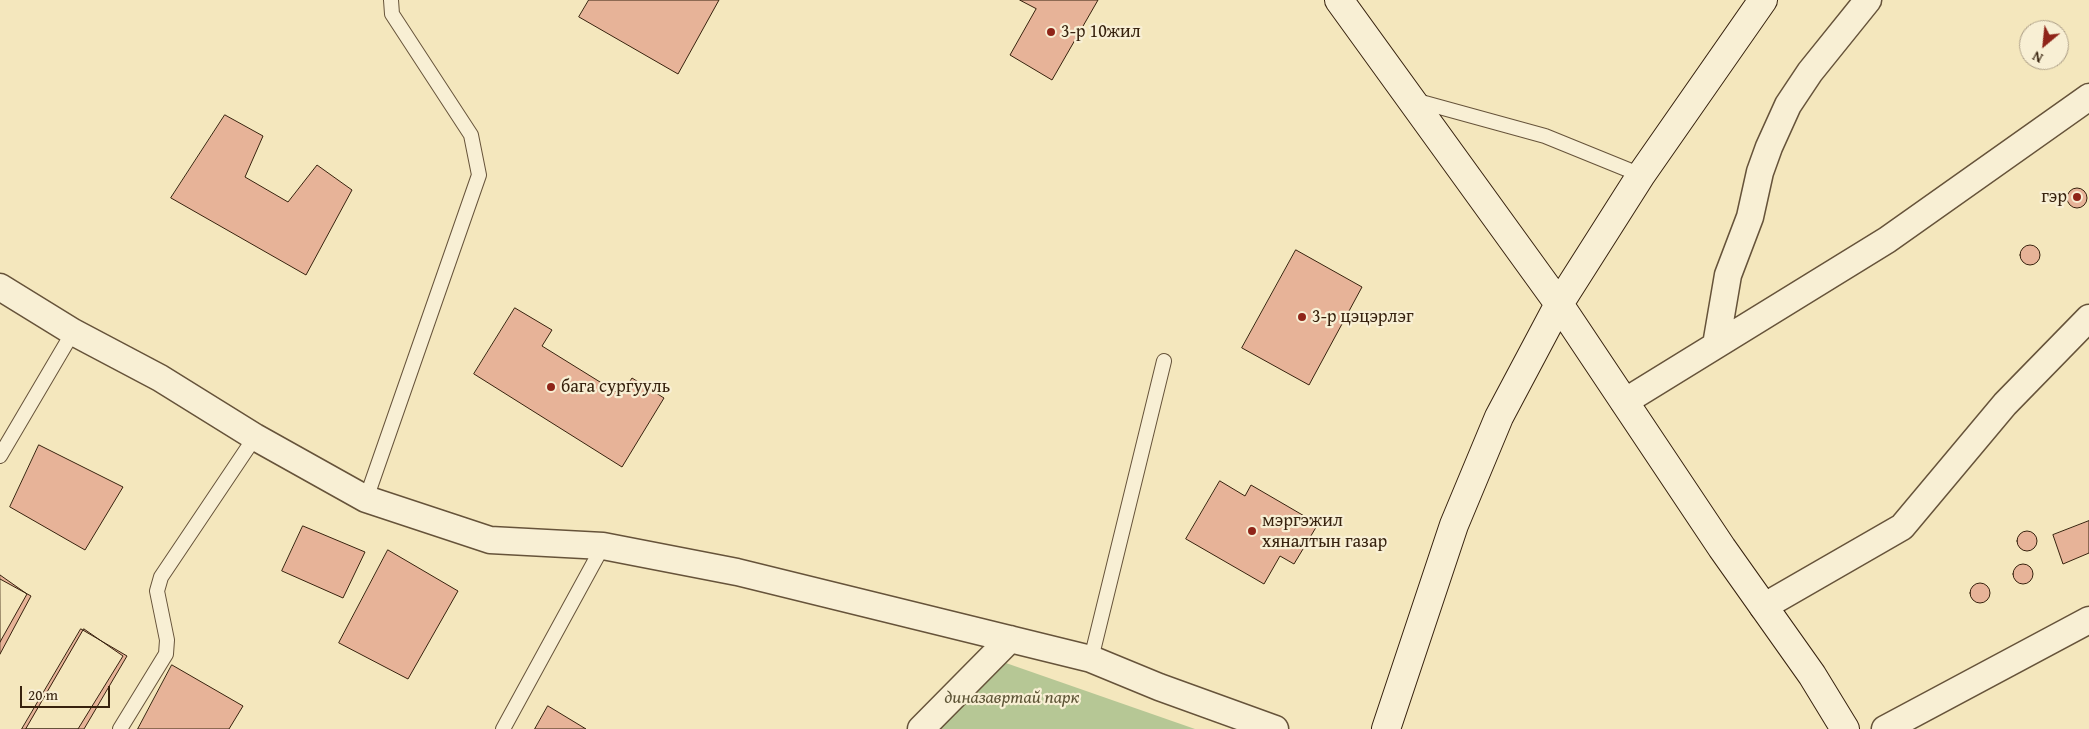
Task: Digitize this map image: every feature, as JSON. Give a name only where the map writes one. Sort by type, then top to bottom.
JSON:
[{"type":"street","points":[[1339,0],[1559,304],[1624,402],[1812,675],[1846,729]]},
{"type":"street","points":[[1386,729],[1458,516],[1499,417],[1559,304],[1641,175],[1763,0]]},
{"type":"street","points":[[1716,345],[1728,275],[1750,217],[1760,172],[1769,147],[1788,106],[1810,72],[1868,0]]},
{"type":"street","points":[[1624,402],[1887,240],[2089,97]]},
{"type":"street","points":[[0,287],[73,332],[160,378],[255,437],[366,499],[490,540],[603,546],[737,572],[1092,659],[1160,688],[1275,729]]},
{"type":"street","points":[[1764,607],[1902,527],[2005,404],[2089,318]]},
{"type":"street","points":[[1885,729],[2089,620]]},
{"type":"street","points":[[922,729],[1010,639]]},
{"type":"lane","points":[[366,499],[479,176],[470,135],[392,14],[391,0]]},
{"type":"lane","points":[[1410,99],[1545,136],[1641,175]]},
{"type":"lane","points":[[0,456],[73,332]]},
{"type":"lane","points":[[1092,659],[1164,360]]},
{"type":"lane","points":[[120,729],[166,654],[167,640],[156,591],[161,577],[255,437]]},
{"type":"lane","points":[[503,729],[603,546]]},
{"type":"green space","name":"диназавртай парк","points":[[1003,662],[1195,729],[935,729]]},
{"type":"building","points":[[589,0],[719,0],[678,74],[579,17]]},
{"type":"building","name":"3-р 10жил","points":[[1020,0],[1098,0],[1052,80],[1010,55],[1036,9]]},
{"type":"building","points":[[225,115],[263,136],[245,177],[288,202],[317,165],[352,190],[306,275],[171,198]]},
{"type":"building","name":"гэр","points":[[2077,188],[2084,191],[2087,198],[2084,205],[2077,208],[2070,205],[2067,198],[2070,191]]},
{"type":"building","name":"гэр","points":[[2030,245],[2037,248],[2040,255],[2037,262],[2030,265],[2023,262],[2020,255],[2023,248]]},
{"type":"building","name":"3-р цэцэрлэг","points":[[1296,250],[1362,287],[1309,385],[1242,348]]},
{"type":"building","name":"бага сургууль","points":[[515,308],[552,330],[542,346],[621,395],[632,378],[664,398],[622,467],[474,374]]},
{"type":"building","points":[[39,445],[123,487],[85,550],[10,507]]},
{"type":"building","name":"мэргэжил хяналтын газар","points":[[1220,481],[1245,496],[1251,485],[1318,524],[1294,564],[1280,556],[1264,584],[1186,539]]},
{"type":"building","points":[[2089,521],[2089,553],[2063,564],[2053,535]]},
{"type":"building","points":[[303,526],[365,552],[343,598],[282,571]]},
{"type":"building","points":[[2027,531],[2034,534],[2037,541],[2034,548],[2027,551],[2020,548],[2017,541],[2020,534]]},
{"type":"building","points":[[388,550],[458,591],[408,679],[339,643]]},
{"type":"building","points":[[2023,564],[2030,567],[2033,574],[2030,581],[2023,584],[2016,581],[2013,574],[2016,567]]},
{"type":"building","points":[[0,575],[27,594],[0,642]]},
{"type":"building","points":[[0,579],[31,596],[0,654]]},
{"type":"building","points":[[1980,583],[1987,586],[1990,593],[1987,600],[1980,603],[1973,600],[1970,593],[1973,586]]},
{"type":"building","points":[[81,629],[127,656],[84,729],[22,729]]},
{"type":"building","points":[[84,629],[123,656],[78,729],[26,729]]},
{"type":"building","points":[[172,665],[243,706],[229,729],[138,729]]},
{"type":"building","points":[[548,706],[586,729],[535,729]]},
{"type":"place","name":"3-р 10жил","points":[[1051,32]]},
{"type":"place","name":"гэр","points":[[2077,197]]},
{"type":"place","name":"3-р цэцэрлэг","points":[[1302,317]]},
{"type":"place","name":"бага сургууль","points":[[551,387]]},
{"type":"place","name":"мэргэжил хяналтын газар","points":[[1252,531]]}]
